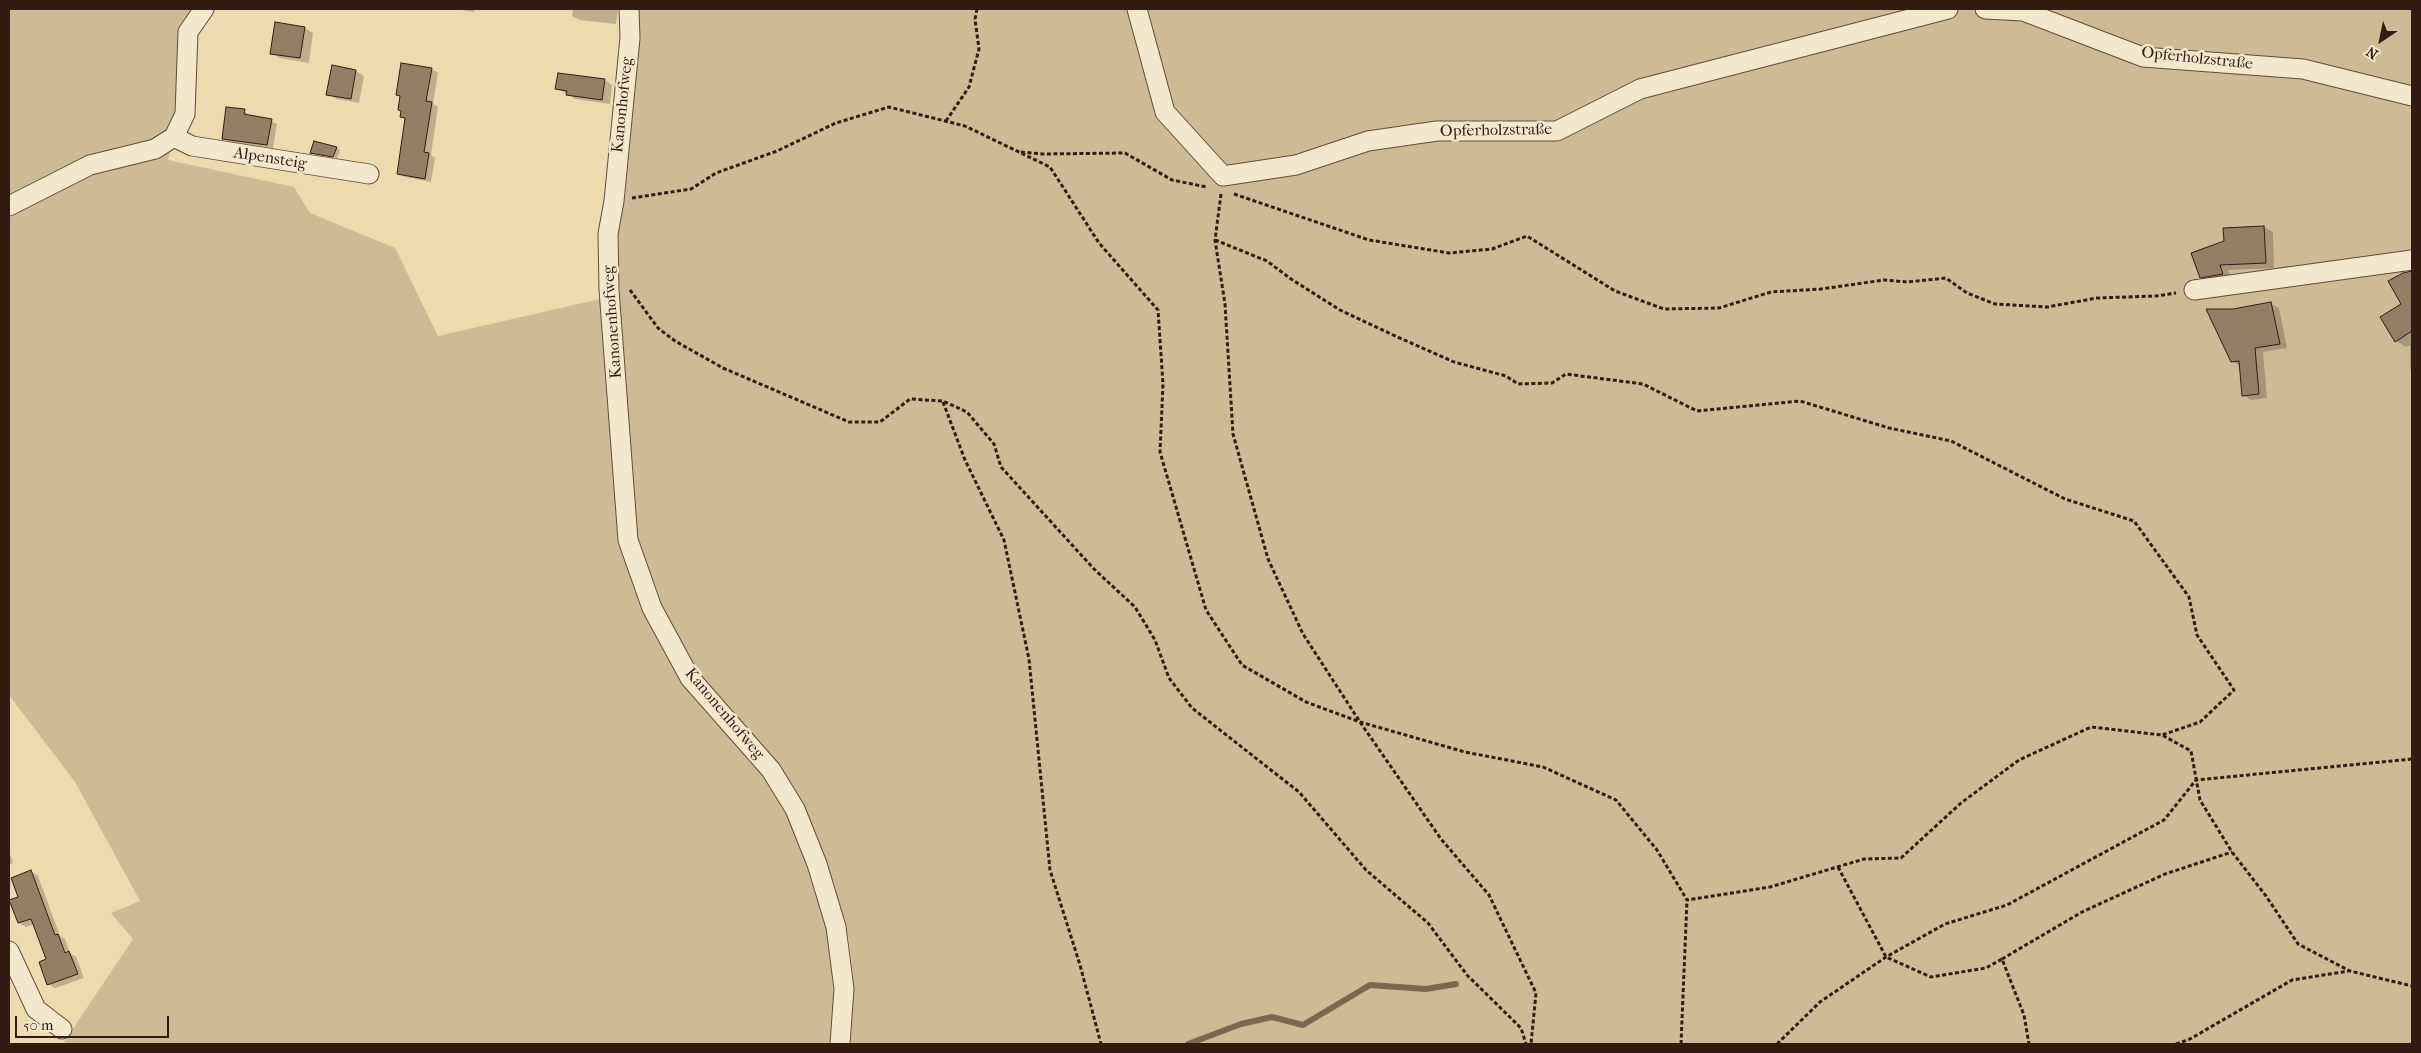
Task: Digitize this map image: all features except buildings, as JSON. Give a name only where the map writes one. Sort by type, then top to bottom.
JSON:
[{"type":"street","points":[[9,206],[90,165],[155,150],[174,137],[185,114],[188,32],[204,9]]},
{"type":"street","name":"Kanonhofweg","points":[[614,201],[630,38],[629,9]]},
{"type":"street","name":"Opferholzstraße","points":[[1137,9],[1165,112],[1223,176],[1296,166],[1368,141],[1437,131],[1557,131],[1640,89],[1948,9]]},
{"type":"street","name":"Opferholzstraße","points":[[1985,9],[2022,11],[2143,57],[2303,69],[2412,96]]},
{"type":"street","name":"Alpensteig","points":[[174,137],[192,146],[369,174]]},
{"type":"street","name":"Kanonenhofweg","points":[[614,201],[608,234],[609,290],[628,540],[652,608],[690,678],[771,770],[795,810],[817,864],[836,927],[844,989],[840,1044]]},
{"type":"street","points":[[2194,290],[2412,260]]},
{"type":"street","points":[[9,951],[36,1009],[62,1028]]},
{"type":"path","points":[[946,121],[968,87],[979,49],[975,19],[977,9]]},
{"type":"path","points":[[614,201],[690,189],[716,173],[778,151],[836,123],[889,108],[965,126],[1050,167],[1099,243],[1158,310],[1163,384],[1160,452],[1206,610],[1242,665],[1306,702],[1360,722],[1465,752],[1543,767],[1616,800],[1657,850],[1687,900],[1681,1044]]},
{"type":"path","points":[[1019,152],[1042,154],[1125,153],[1172,180],[1213,188]]},
{"type":"path","points":[[1531,1044],[1536,993],[1489,895],[1441,839],[1360,722],[1303,634],[1268,559],[1232,434],[1225,304],[1215,240],[1221,190],[1369,240],[1449,253],[1492,249],[1527,236],[1615,291],[1664,309],[1719,308],[1771,292],[1821,289],[1884,280],[1907,282],[1946,278],[1967,293],[1995,304],[2047,307],[2097,298],[2156,296],[2194,290]]},
{"type":"path","points":[[1215,240],[1267,262],[1291,280],[1340,310],[1454,362],[1506,376],[1518,384],[1552,383],[1566,374],[1643,384],[1697,411],[1800,401],[1889,428],[1951,441],[2065,499],[2134,521],[2189,597],[2197,635],[2234,690],[2200,722],[2162,735]]},
{"type":"path","points":[[626,284],[658,328],[675,341],[723,368],[849,422],[880,422],[910,400],[943,401],[967,412],[994,444],[1001,467],[1094,569],[1135,607],[1154,640],[1169,678],[1192,708],[1221,732],[1248,750],[1298,792],[1366,870],[1428,924],[1467,976],[1521,1028],[1526,1044]]},
{"type":"path","points":[[943,401],[965,460],[1004,540],[1029,659],[1050,870],[1080,965],[1100,1044]]},
{"type":"path","points":[[1687,900],[1770,887],[1864,859],[1901,858],[1961,803],[2019,760],[2091,728],[2162,735],[2191,751],[2200,800],[2232,852],[2266,896],[2298,944],[2350,971],[2412,986]]},
{"type":"path","points":[[1777,1044],[1820,1002],[1886,957],[1945,924],[2007,905],[2164,820],[2196,780],[2412,759]]},
{"type":"path","points":[[1838,867],[1886,957],[1931,977],[1986,968],[2082,912],[2166,874],[2232,852]]},
{"type":"path","points":[[2002,959],[2024,1015],[2029,1044]]},
{"type":"path","points":[[2176,1044],[2190,1039],[2292,980],[2350,971]]},
{"type":"shaded area","points":[[9,9],[204,9],[188,32],[174,137],[168,160],[294,187],[310,213],[395,248],[438,336],[609,297],[629,9],[2412,9],[2412,1044],[851,1044],[853,977],[849,940],[818,839],[798,795],[769,752],[711,691],[789,811],[829,936],[835,1015],[830,1044],[66,1044],[64,1042],[133,939],[111,913],[140,901],[75,782],[9,695]]},
{"type":"waterway","points":[[1188,1044],[1241,1024],[1272,1017],[1303,1025],[1370,985],[1426,989],[1456,984]]}]
